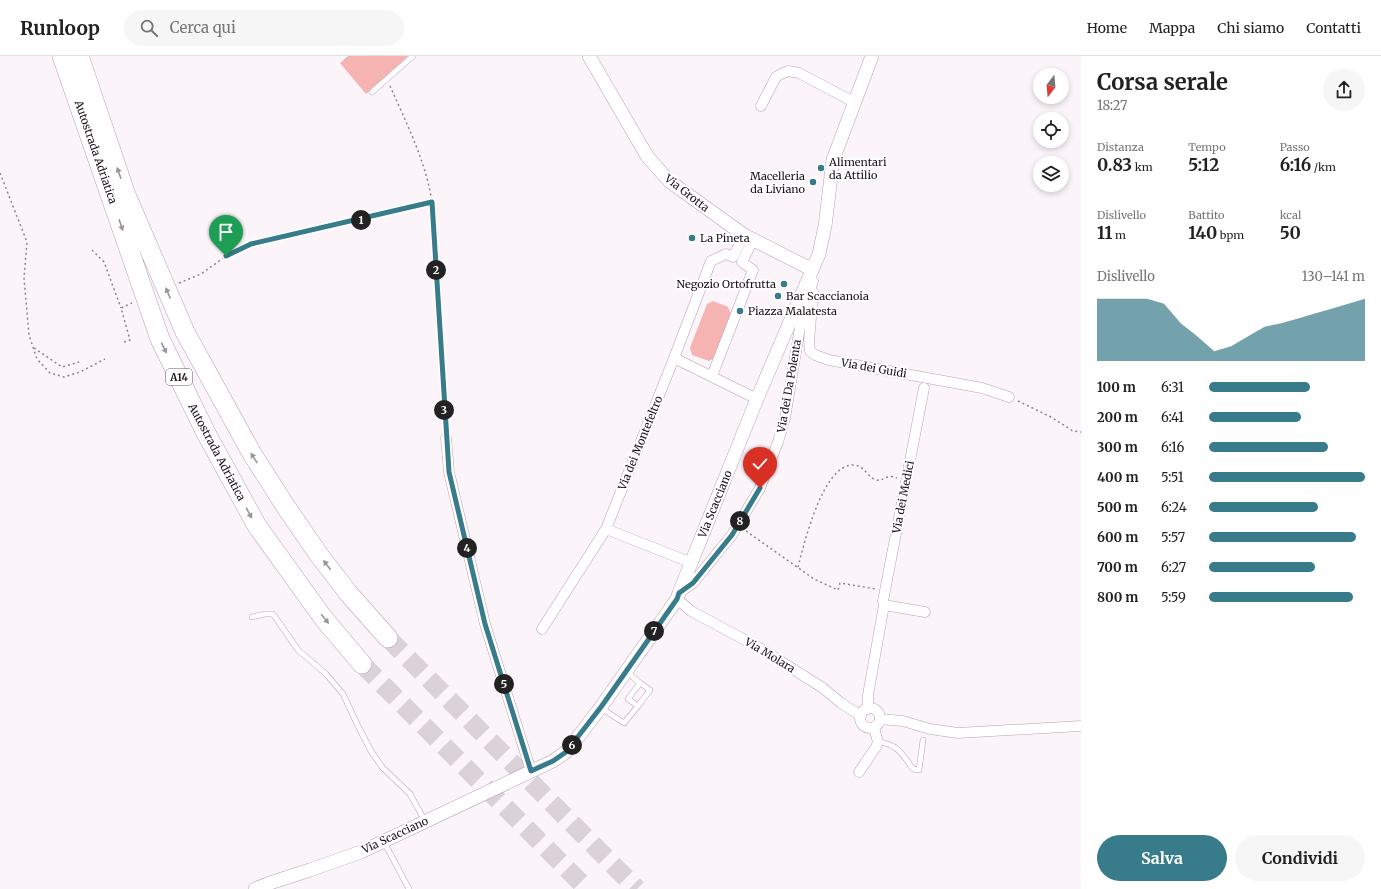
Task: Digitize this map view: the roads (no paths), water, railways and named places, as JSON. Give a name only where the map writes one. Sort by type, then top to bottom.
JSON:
[{"type":"highway","name":"Autostrada Adriatica","points":[[62,56],[160,339],[206,433],[257,526],[320,613],[362,664]]},
{"type":"highway","name":"Autostrada Adriatica","points":[[79,56],[126,195],[185,332],[251,452],[286,507],[349,594],[388,638]]},
{"type":"street","name":"Via Grotta","points":[[589,56],[647,156],[670,181],[749,238],[812,274]]},
{"type":"street","name":"Via Scacciano","points":[[255,889],[361,852],[553,761],[566,752],[601,707],[678,596],[692,563],[757,399],[812,274],[819,254],[825,226],[833,160],[872,56]]},
{"type":"street","points":[[761,106],[776,77],[788,71],[799,73],[854,102]]},
{"type":"street","points":[[749,238],[733,257],[726,254],[711,261],[674,358],[757,399]]},
{"type":"street","points":[[712,376],[753,270],[742,262],[749,238]]},
{"type":"street","name":"Via dei Guidi","points":[[812,274],[813,307],[810,351],[815,355],[828,360],[982,388],[1009,397]]},
{"type":"street","name":"Via dei Da Polenta","points":[[678,596],[693,583],[732,535],[760,488],[778,442],[785,418],[800,326],[812,274]]},
{"type":"street","name":"Via dei Montefeltro","points":[[542,629],[606,529],[674,358]]},
{"type":"street","name":"Via dei Medici","points":[[864,712],[884,605],[882,600],[924,388]]},
{"type":"street","points":[[446,438],[449,472],[485,624],[531,771]]},
{"type":"street","points":[[606,529],[692,563]]},
{"type":"street","name":"Via Molara","points":[[678,596],[691,611],[758,647],[823,688],[841,703],[864,712],[877,710],[880,719]]},
{"type":"street","points":[[884,605],[925,612]]},
{"type":"street","name":"Via Molara","points":[[864,712],[861,722],[865,727],[874,728]]},
{"type":"street","points":[[859,772],[878,742],[874,728],[879,724],[880,719],[903,721],[930,729],[958,733],[1081,726]]},
{"type":"lane","points":[[372,92],[413,56]]},
{"type":"lane","points":[[252,617],[273,614],[298,650],[326,674],[343,694],[371,751],[382,767],[410,794],[426,822]]},
{"type":"lane","points":[[601,707],[624,723],[650,690],[626,672]]},
{"type":"lane","points":[[638,706],[628,699],[640,683]]},
{"type":"lane","points":[[878,742],[887,743],[897,748],[913,769],[919,770],[923,740]]},
{"type":"lane","points":[[384,841],[409,889]]},
{"type":"tunnel","points":[[388,638],[637,889]]},
{"type":"tunnel","points":[[362,664],[587,889]]},
{"type":"place","name":"Alimentari da Attilio","points":[[821,168]]},
{"type":"place","name":"Macelleria da Liviano","points":[[813,182]]},
{"type":"place","name":"La Pineta","points":[[692,238]]},
{"type":"place","name":"Negozio Ortofrutta","points":[[784,284]]},
{"type":"place","name":"Bar Scaccianoia","points":[[778,296]]},
{"type":"place","name":"Piazza Malatesta","points":[[740,311]]}]
